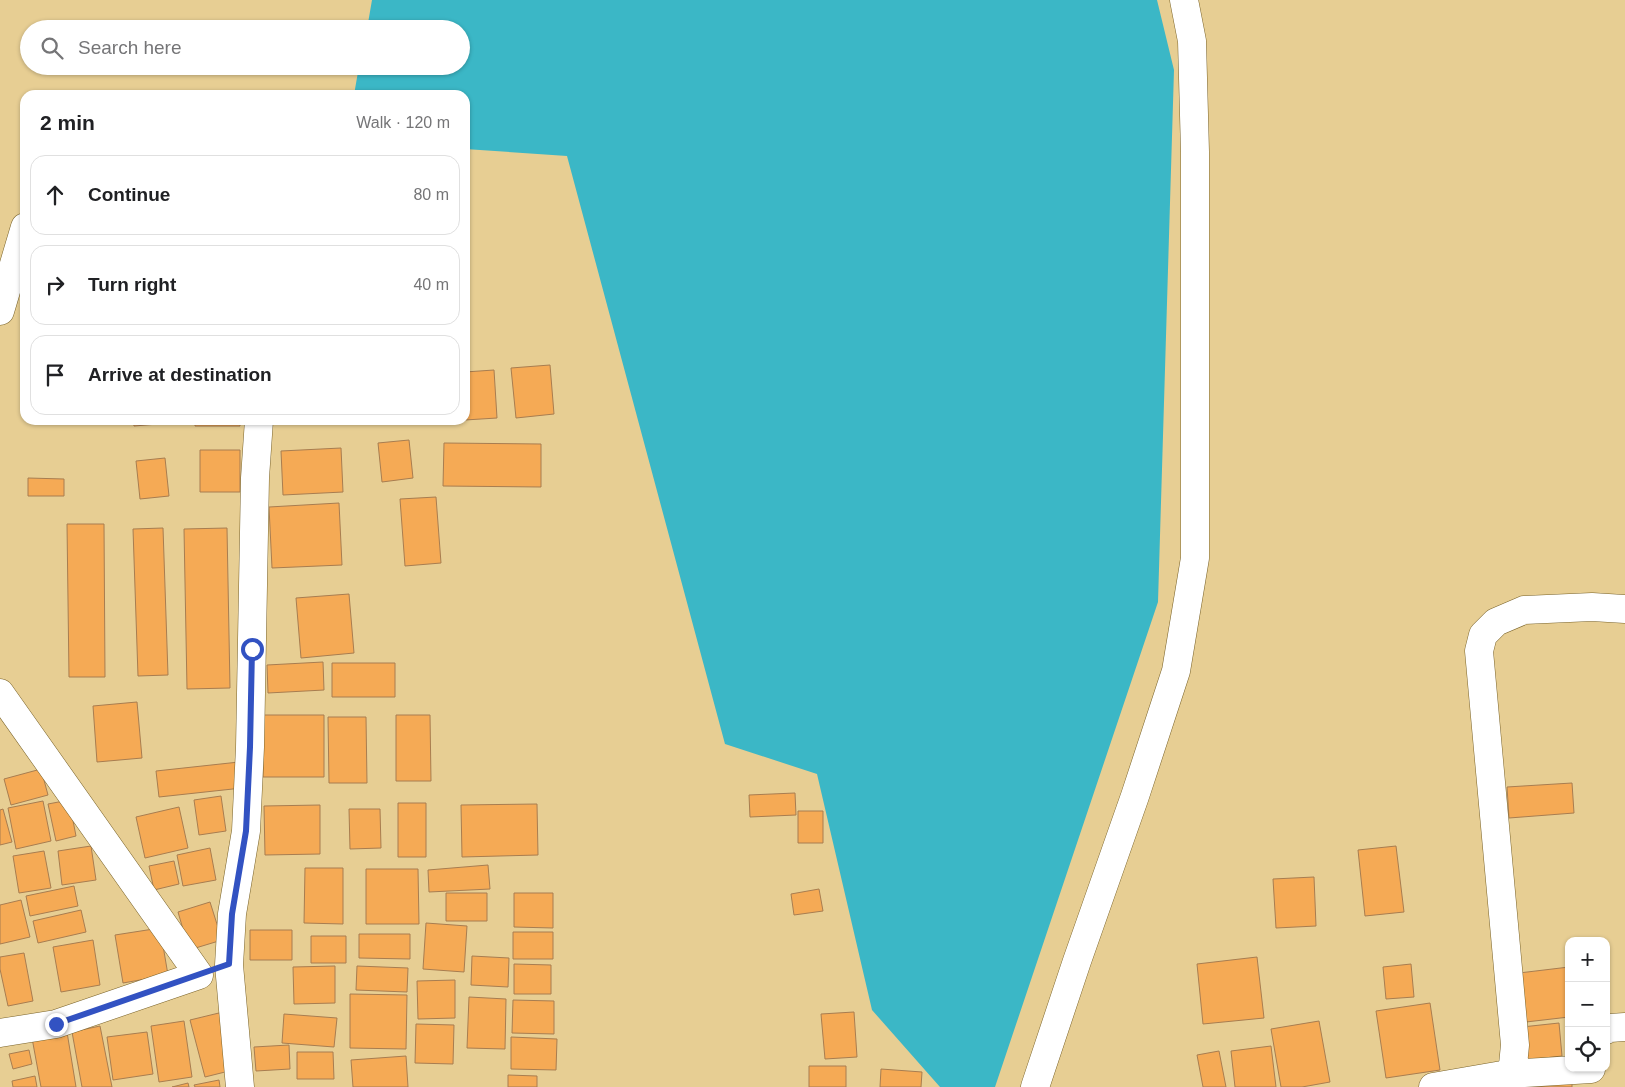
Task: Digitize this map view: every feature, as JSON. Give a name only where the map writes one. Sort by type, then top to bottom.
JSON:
[{"type":"street","points":[[1035,1087],[1176,671],[1196,558],[1195,152],[1192,42],[1184,0]]},
{"type":"street","points":[[0,310],[20,244]]},
{"type":"street","points":[[240,1087],[229,964],[232,914],[246,831],[250,747],[258,425]]},
{"type":"street","points":[[1508,1074],[1513,1065],[1515,1045],[1479,651],[1483,635],[1496,622],[1524,610],[1592,607],[1625,609]]},
{"type":"street","points":[[0,693],[199,975]]},
{"type":"street","points":[[0,1033],[56,1024],[229,964]]},
{"type":"street","points":[[1610,1028],[1625,1027]]},
{"type":"street","points":[[1433,1087],[1508,1074],[1592,1075]]},
{"type":"water","points":[[372,0],[1157,0],[1174,70],[1158,602],[995,1087],[940,1087],[872,1010],[817,774],[725,744],[567,156],[470,149],[470,90],[355,90],[357,75],[470,75],[470,20],[369,20]]},
{"type":"building","points":[[550,365],[554,414],[516,418],[511,368]]},
{"type":"building","points":[[494,370],[497,418],[470,420],[470,372]]},
{"type":"building","points":[[195,425],[240,425],[240,426]]},
{"type":"building","points":[[409,440],[413,478],[382,482],[378,443]]},
{"type":"building","points":[[444,443],[541,444],[541,487],[443,486]]},
{"type":"building","points":[[341,448],[343,492],[283,495],[281,451]]},
{"type":"building","points":[[200,450],[240,450],[240,492],[200,492]]},
{"type":"building","points":[[165,458],[169,496],[140,499],[136,461]]},
{"type":"building","points":[[28,478],[64,479],[64,496],[28,496]]},
{"type":"building","points":[[436,497],[441,563],[405,566],[400,499]]},
{"type":"building","points":[[339,503],[342,565],[272,568],[269,507]]},
{"type":"building","points":[[67,524],[104,524],[105,677],[69,677]]},
{"type":"building","points":[[163,528],[168,675],[138,676],[133,529]]},
{"type":"building","points":[[227,528],[230,688],[187,689],[184,529]]},
{"type":"building","points":[[349,594],[354,653],[301,658],[296,598]]},
{"type":"building","points":[[323,662],[324,690],[268,693],[267,665]]},
{"type":"building","points":[[332,663],[395,663],[395,697],[332,697]]},
{"type":"building","points":[[137,702],[142,758],[97,762],[93,706]]},
{"type":"building","points":[[263,715],[324,715],[324,777],[263,777]]},
{"type":"building","points":[[396,715],[430,715],[431,781],[396,781]]},
{"type":"building","points":[[328,717],[366,717],[367,783],[329,783]]},
{"type":"building","points":[[239,762],[242,788],[159,797],[156,771]]},
{"type":"building","points":[[41,769],[48,795],[11,805],[4,779]]},
{"type":"building","points":[[1572,783],[1574,813],[1509,818],[1507,787]]},
{"type":"building","points":[[795,793],[796,815],[750,817],[749,795]]},
{"type":"building","points":[[221,796],[226,831],[199,835],[194,800]]},
{"type":"building","points":[[69,800],[76,836],[56,841],[48,804]]},
{"type":"building","points":[[43,801],[51,841],[16,849],[8,808]]},
{"type":"building","points":[[398,803],[426,803],[426,857],[398,857]]},
{"type":"building","points":[[537,804],[538,855],[462,857],[461,805]]},
{"type":"building","points":[[320,805],[320,854],[265,855],[264,806]]},
{"type":"building","points":[[179,807],[188,848],[145,858],[136,817]]},
{"type":"building","points":[[3,809],[12,842],[0,845],[0,810]]},
{"type":"building","points":[[349,809],[380,809],[381,848],[350,849]]},
{"type":"building","points":[[798,811],[823,811],[823,843],[798,843]]},
{"type":"building","points":[[91,846],[96,880],[62,885],[58,851]]},
{"type":"building","points":[[1396,846],[1404,912],[1365,916],[1358,850]]},
{"type":"building","points":[[210,848],[216,880],[183,886],[177,855]]},
{"type":"building","points":[[44,851],[51,888],[19,893],[13,856]]},
{"type":"building","points":[[174,861],[179,884],[154,890],[149,866]]},
{"type":"building","points":[[488,865],[490,889],[429,892],[428,870]]},
{"type":"building","points":[[305,868],[343,868],[343,924],[304,923]]},
{"type":"building","points":[[366,869],[418,869],[419,924],[366,924]]},
{"type":"building","points":[[1314,877],[1316,926],[1276,928],[1273,879]]},
{"type":"building","points":[[74,886],[78,906],[30,916],[26,896]]},
{"type":"building","points":[[819,889],[823,911],[794,915],[791,894]]},
{"type":"building","points":[[446,893],[487,893],[487,921],[446,921]]},
{"type":"building","points":[[514,893],[553,893],[553,928],[514,927]]},
{"type":"building","points":[[21,900],[30,937],[0,944],[0,905]]},
{"type":"building","points":[[210,902],[222,940],[189,950],[178,912]]},
{"type":"building","points":[[81,910],[86,932],[38,943],[33,921]]},
{"type":"building","points":[[426,923],[467,926],[464,972],[423,969]]},
{"type":"building","points":[[160,928],[168,975],[123,983],[115,935]]},
{"type":"building","points":[[250,930],[292,930],[292,960],[250,960]]},
{"type":"building","points":[[513,932],[553,932],[553,959],[513,959]]},
{"type":"building","points":[[359,934],[410,934],[410,959],[359,958]]},
{"type":"building","points":[[311,936],[346,936],[346,963],[311,963]]},
{"type":"building","points":[[93,940],[100,985],[61,992],[53,947]]},
{"type":"building","points":[[24,953],[33,1001],[8,1006],[0,969],[0,957]]},
{"type":"building","points":[[472,956],[509,958],[508,987],[471,985]]},
{"type":"building","points":[[1257,957],[1264,1018],[1203,1024],[1197,964]]},
{"type":"building","points":[[514,964],[551,965],[551,994],[514,994]]},
{"type":"building","points":[[1411,964],[1414,997],[1386,999],[1383,967]]},
{"type":"building","points":[[335,966],[335,1003],[294,1004],[293,967]]},
{"type":"building","points":[[357,966],[408,968],[407,992],[356,990]]},
{"type":"building","points":[[1565,967],[1565,1017],[1526,1022],[1519,973]]},
{"type":"building","points":[[455,980],[455,1018],[418,1019],[417,981]]},
{"type":"building","points":[[350,994],[407,995],[406,1049],[350,1048]]},
{"type":"building","points":[[469,997],[506,999],[505,1049],[467,1048]]},
{"type":"building","points":[[513,1000],[554,1001],[554,1034],[512,1033]]},
{"type":"building","points":[[1430,1003],[1440,1070],[1386,1078],[1376,1011]]},
{"type":"building","points":[[223,1012],[237,1069],[205,1077],[190,1020]]},
{"type":"building","points":[[854,1012],[857,1057],[825,1059],[821,1014]]},
{"type":"building","points":[[284,1014],[337,1018],[334,1047],[282,1043]]},
{"type":"building","points":[[184,1021],[192,1077],[159,1082],[151,1026]]},
{"type":"building","points":[[1319,1021],[1330,1082],[1302,1087],[1281,1087],[1271,1029]]},
{"type":"building","points":[[1559,1023],[1562,1056],[1526,1060],[1522,1027]]},
{"type":"building","points":[[416,1024],[454,1025],[453,1064],[415,1063]]},
{"type":"building","points":[[100,1026],[112,1087],[82,1087],[72,1032]]},
{"type":"building","points":[[67,1032],[76,1087],[41,1087],[32,1038]]},
{"type":"building","points":[[147,1032],[153,1074],[113,1080],[107,1037]]},
{"type":"building","points":[[511,1037],[557,1039],[556,1070],[511,1069]]},
{"type":"building","points":[[289,1045],[290,1069],[256,1071],[254,1047]]},
{"type":"building","points":[[1271,1046],[1276,1087],[1235,1087],[1231,1051]]},
{"type":"building","points":[[29,1050],[32,1064],[13,1069],[9,1054]]},
{"type":"building","points":[[1219,1051],[1226,1087],[1203,1087],[1197,1055]]},
{"type":"building","points":[[297,1052],[333,1052],[334,1079],[297,1079]]},
{"type":"building","points":[[406,1056],[408,1087],[353,1087],[351,1060]]},
{"type":"building","points":[[809,1066],[846,1066],[846,1087],[809,1087]]},
{"type":"building","points":[[881,1069],[922,1072],[921,1087],[880,1087]]},
{"type":"building","points":[[508,1075],[537,1076],[537,1087],[508,1087]]},
{"type":"building","points":[[35,1076],[37,1087],[13,1087],[12,1081]]},
{"type":"building","points":[[219,1080],[220,1087],[195,1087],[194,1085]]},
{"type":"building","points":[[1572,1082],[1572,1087],[1534,1087]]},
{"type":"building","points":[[188,1083],[189,1087],[172,1087]]},
{"type":"route","points":[[56,1024],[229,964],[232,914],[246,831],[252,649]]}]
